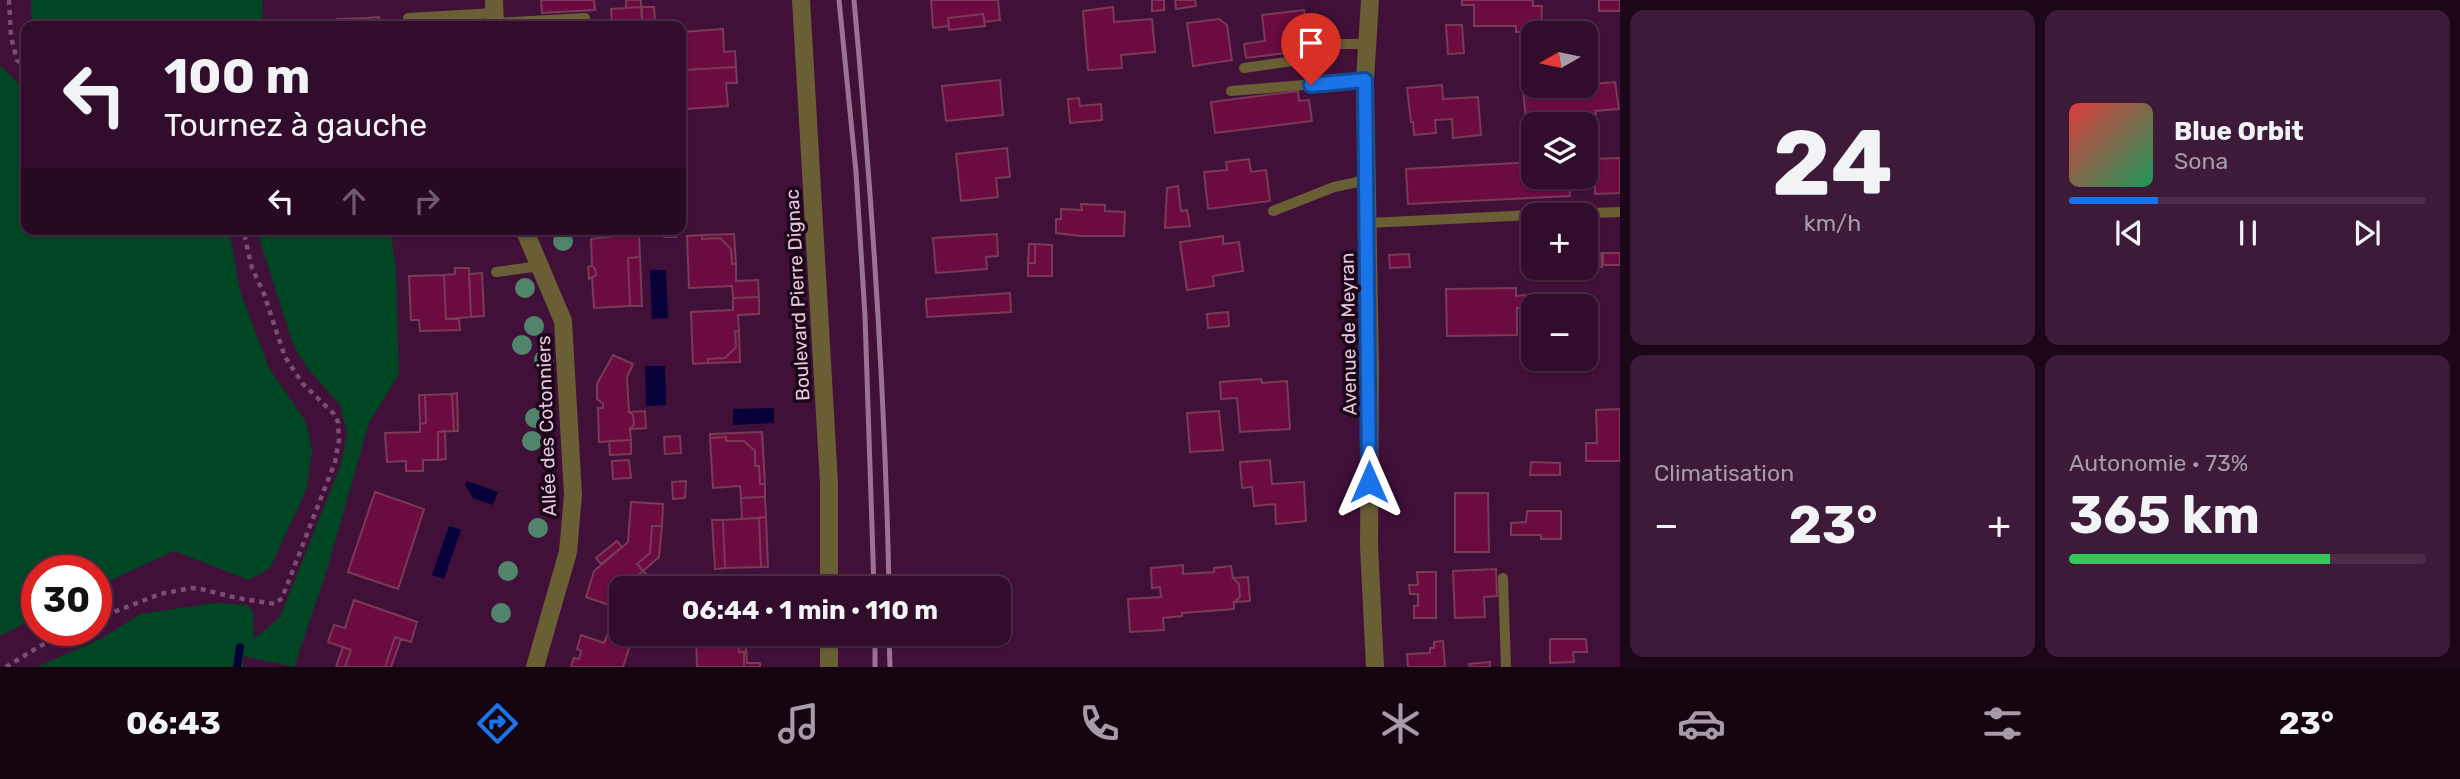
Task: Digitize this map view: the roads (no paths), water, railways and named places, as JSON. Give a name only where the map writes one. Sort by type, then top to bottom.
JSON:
[{"type":"street","name":"Boulevard Pierre Dignac","points":[[801,0],[829,483],[829,576]]},
{"type":"street","name":"Avenue de Meyran","points":[[1370,0],[1365,80],[1370,367],[1368,546],[1375,667]]},
{"type":"street","name":"Allée des Cotonniers","points":[[527,235],[563,321],[573,495],[568,552],[535,667]]},
{"type":"street","points":[[829,646],[829,667]]},
{"type":"lane","points":[[408,18],[585,18]]},
{"type":"lane","points":[[1244,68],[1314,58],[1327,44],[1367,44]]},
{"type":"lane","points":[[1231,91],[1365,80]]},
{"type":"lane","points":[[1273,211],[1334,187],[1367,180]]},
{"type":"lane","points":[[1598,213],[1620,212]]},
{"type":"lane","points":[[1368,223],[1521,216]]},
{"type":"lane","points":[[496,272],[540,266]]},
{"type":"lane","points":[[1503,578],[1507,667]]},
{"type":"waterway","points":[[237,667],[240,647]]},
{"type":"railway","points":[[839,0],[856,172],[865,316],[874,576]]},
{"type":"railway","points":[[854,0],[877,294],[889,576]]},
{"type":"railway","points":[[875,646],[875,667]]},
{"type":"railway","points":[[889,646],[890,667]]}]
